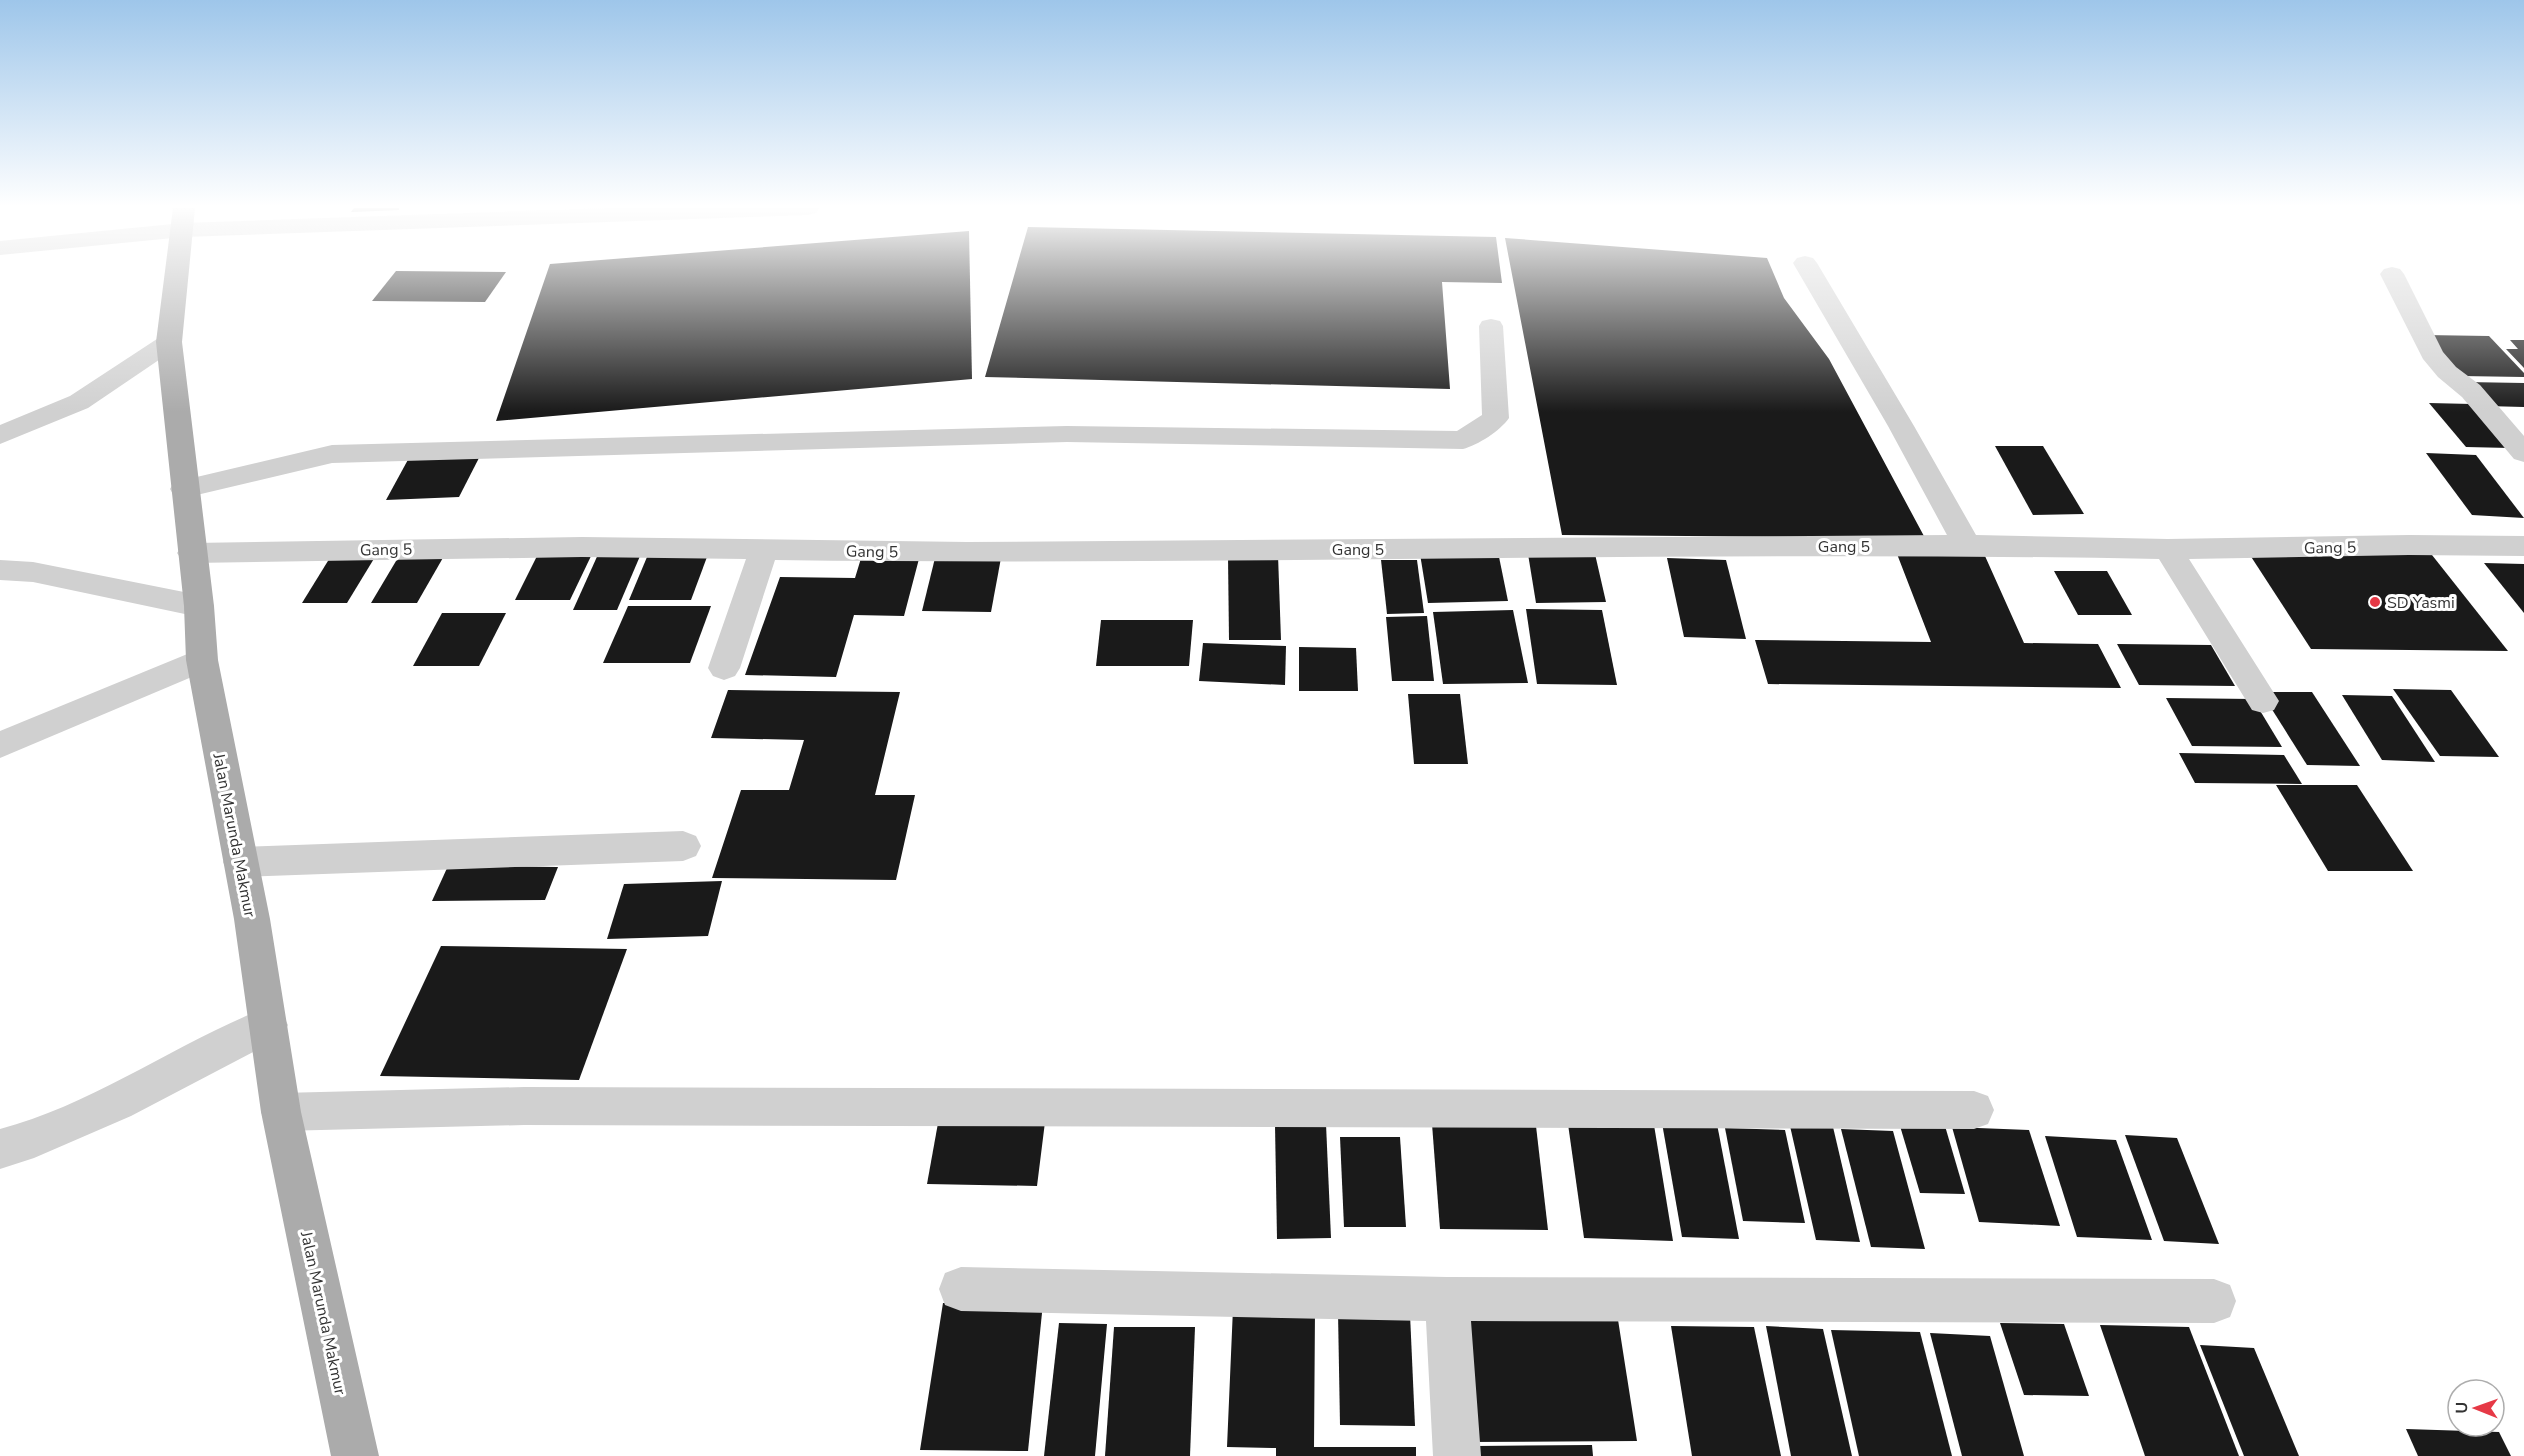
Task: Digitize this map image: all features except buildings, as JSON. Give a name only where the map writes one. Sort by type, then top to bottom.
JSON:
[{"type":"main road","name":"Jalan Marunda Makmur","points":[[177,276],[169,342],[184,489],[200,606],[202,660],[241,862],[281,1112],[355,1456]]},
{"type":"street","points":[[1813,276],[1901,426],[1967,545]]},
{"type":"street","points":[[2393,276],[2432,354],[2447,372],[2470,391],[2524,453]]},
{"type":"street","points":[[184,489],[332,454],[1067,434],[1463,440],[1496,418],[1491,326]]},
{"type":"street","points":[[0,435],[80,402],[169,342]]},
{"type":"street","name":"Gang 5","points":[[192,553],[571,547],[979,552],[1967,545],[2168,549],[2409,545],[2524,546]]},
{"type":"street","points":[[724,668],[764,549]]},
{"type":"street","points":[[2168,549],[2263,701]]},
{"type":"street","points":[[0,570],[33,572],[200,606]]},
{"type":"street","points":[[0,745],[202,660]]},
{"type":"street","points":[[241,862],[683,846]]},
{"type":"street","points":[[0,1149],[19,1144],[117,1101],[268,1025]]},
{"type":"street","points":[[281,1112],[524,1106],[1974,1110]]},
{"type":"street","points":[[962,1289],[1447,1299],[2214,1301]]},
{"type":"street","points":[[1447,1299],[1456,1456]]},
{"type":"place","name":"SD Yasmi","points":[[2375,602]]}]
